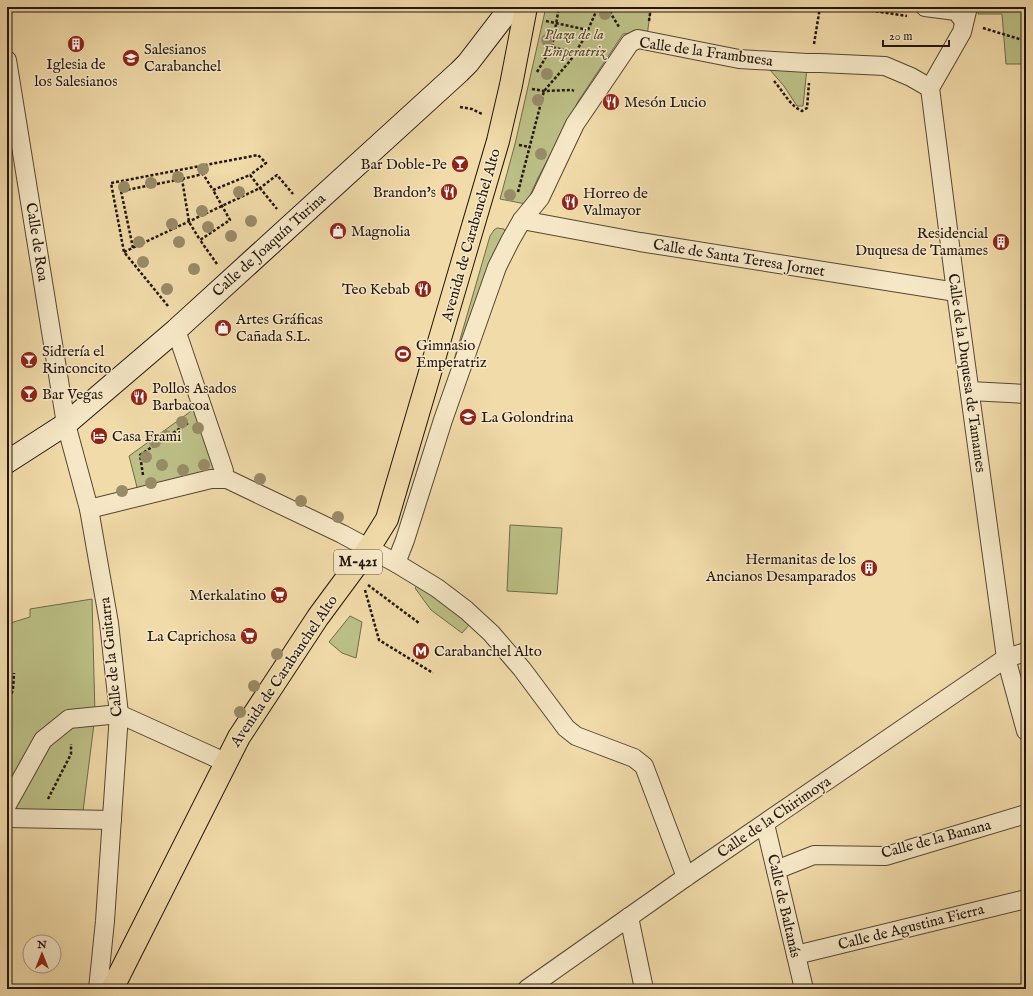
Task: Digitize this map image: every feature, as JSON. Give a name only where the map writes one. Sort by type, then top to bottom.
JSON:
[{"type":"main road","name":"Calle de Joaquín Turina","points":[[7,462],[66,424],[176,330],[459,72],[468,63],[511,7]]},
{"type":"main road","name":"M-421","points":[[518,91],[526,7]]},
{"type":"main road","name":"Avenida de Carabanchel Alto","points":[[112,989],[225,762],[239,737],[318,617],[387,519],[498,141],[518,91]]},
{"type":"street","points":[[918,12],[956,11],[966,14],[962,32],[930,88]]},
{"type":"street","points":[[522,220],[540,198],[575,124],[625,36]]},
{"type":"street","name":"Calle de la Frambuesa","points":[[625,36],[638,40],[739,58],[807,63],[885,66],[911,77],[930,88]]},
{"type":"street","name":"Calle de Roa","points":[[7,60],[66,424]]},
{"type":"street","name":"Calle de la Duquesa de Tamames","points":[[930,88],[1006,658],[1026,731]]},
{"type":"street","name":"Calle de Santa Teresa Jornet","points":[[522,220],[648,243],[956,292]]},
{"type":"street","name":"Avenida de Carabanchel Alto","points":[[396,563],[405,540],[443,420],[497,267],[522,220]]},
{"type":"street","points":[[176,330],[224,471]]},
{"type":"street","points":[[970,391],[1026,394]]},
{"type":"street","name":"Calle de la Guitarra","points":[[66,424],[89,509],[109,622],[119,714],[105,921],[98,989]]},
{"type":"street","points":[[89,509],[211,479],[227,479],[342,534],[438,588],[466,610],[491,634],[522,669],[566,728],[576,736],[634,758],[644,766],[686,877]]},
{"type":"street","name":"Calle de la Chirimoya","points":[[526,989],[686,877],[1006,658],[1026,652]]},
{"type":"street","points":[[7,805],[43,740],[69,719],[119,714],[225,762]]},
{"type":"street","name":"Calle de la Banana","points":[[776,870],[814,855],[886,856],[1026,814]]},
{"type":"street","points":[[7,818],[112,820]]},
{"type":"street","name":"Calle de Baltanás","points":[[765,824],[804,989]]},
{"type":"street","name":"Calle de Agustina Fierra","points":[[796,955],[1026,898]]},
{"type":"street","points":[[629,917],[644,989]]},
{"type":"path","points":[[536,74],[552,47],[559,7]]},
{"type":"path","points":[[517,195],[544,92],[576,53],[598,7]]},
{"type":"path","points":[[607,7],[625,36]]},
{"type":"path","points":[[846,7],[918,12]]},
{"type":"path","points":[[966,14],[1026,42]]},
{"type":"path","points":[[543,20],[588,30]]},
{"type":"path","points":[[552,47],[576,53]]},
{"type":"path","points":[[518,91],[544,92],[572,90],[577,93]]},
{"type":"path","points":[[460,106],[472,109],[488,117]]},
{"type":"path","points":[[515,144],[530,147]]},
{"type":"path","points":[[169,307],[124,252],[111,183],[258,155],[266,163],[250,175],[213,190]]},
{"type":"path","points":[[133,248],[121,191],[203,174],[230,220],[200,240]]},
{"type":"path","points":[[250,175],[279,211]]},
{"type":"path","points":[[124,252],[260,188],[277,175],[295,196]]},
{"type":"path","points":[[182,179],[189,222],[218,265]]},
{"type":"path","points":[[144,482],[140,455],[204,412]]},
{"type":"path","points":[[362,580],[419,623]]},
{"type":"path","points":[[364,588],[379,640],[433,673]]},
{"type":"path","points":[[7,708],[13,689],[14,673]]},
{"type":"path","points":[[56,819],[44,808],[71,754],[69,719]]},
{"type":"green space","name":"Plaza de la Emperatriz","points":[[546,7],[651,7],[647,36],[634,33],[623,34],[579,100],[526,204],[500,199],[515,144]]},
{"type":"green space","points":[[979,7],[1026,7],[1026,106],[1025,64],[1006,64],[1002,14],[978,14]]},
{"type":"green space","points":[[807,68],[803,106],[797,106],[784,86],[770,70]]},
{"type":"green space","points":[[497,228],[504,229],[505,232],[441,405],[490,236]]},
{"type":"green space","points":[[201,404],[224,471],[138,491],[129,456]]},
{"type":"green space","points":[[510,525],[562,528],[557,594],[507,591]]},
{"type":"green space","points":[[421,581],[469,625],[462,633],[431,610],[415,588]]},
{"type":"green space","points":[[92,599],[95,716],[82,819],[7,818],[7,624],[30,617],[30,609]]},
{"type":"green space","points":[[350,616],[362,622],[356,658],[342,653],[329,642]]},
{"type":"place","name":"Iglesia de los Salesianos","points":[[76,44]]},
{"type":"place","name":"Salesianos Carabanchel","points":[[131,58]]},
{"type":"place","name":"Mesón Lucio","points":[[611,102]]},
{"type":"place","name":"Bar Doble-Pe","points":[[460,164]]},
{"type":"place","name":"Brandon's","points":[[449,192]]},
{"type":"place","name":"Horreo de Valmayor","points":[[570,202]]},
{"type":"place","name":"Magnolia","points":[[338,231]]},
{"type":"place","name":"Residencial Duquesa de Tamames","points":[[1001,242]]},
{"type":"place","name":"Teo Kebab","points":[[423,289]]},
{"type":"place","name":"Artes Gráficas Cañada S.L.","points":[[223,328]]},
{"type":"place","name":"Gimnasio Emperatriz","points":[[403,354]]},
{"type":"place","name":"Sidrería el Rinconcito","points":[[29,360]]},
{"type":"place","name":"Bar Vegas","points":[[29,394]]},
{"type":"place","name":"Pollos Asados Barbacoa","points":[[139,397]]},
{"type":"place","name":"La Golondrina","points":[[468,417]]},
{"type":"place","name":"Casa Frami","points":[[99,436]]},
{"type":"place","name":"Hermanitas de los Ancianos Desamparados","points":[[869,568]]},
{"type":"place","name":"Merkalatino","points":[[279,595]]},
{"type":"place","name":"La Caprichosa","points":[[249,636]]},
{"type":"place","name":"Carabanchel Alto","points":[[421,651]]}]
